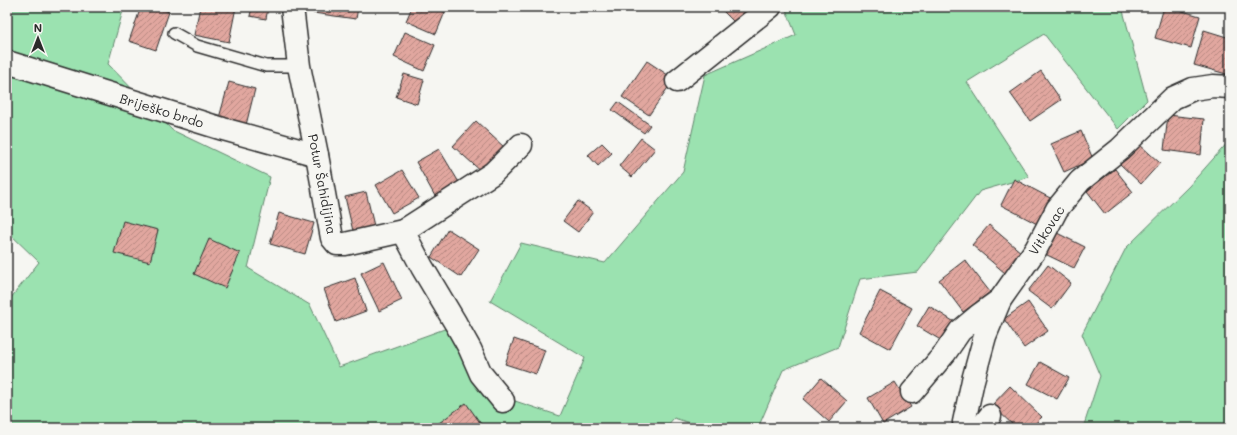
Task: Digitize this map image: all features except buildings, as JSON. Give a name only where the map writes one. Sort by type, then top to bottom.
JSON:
[{"type":"street","name":"Potur Šahidijina","points":[[292,7],[299,66],[332,238],[337,244],[345,244],[403,231],[493,173],[520,145]]},
{"type":"street","points":[[677,81],[770,7]]},
{"type":"street","name":"Briješko brdo","points":[[7,62],[223,129],[317,155]]},
{"type":"street","name":"Vitkovac","points":[[970,428],[964,422],[985,336],[1000,300],[1036,249],[1057,209],[1080,181],[1120,149],[1173,98],[1192,89],[1213,86],[1230,87]]},
{"type":"street","points":[[403,231],[422,267],[470,348],[481,374],[503,400]]},
{"type":"street","points":[[912,392],[945,353],[960,331],[1000,300]]},
{"type":"lane","points":[[174,33],[197,46],[266,66],[299,66]]},
{"type":"green space","points":[[7,7],[124,7],[108,64],[172,130],[270,177],[248,268],[310,305],[339,367],[450,327],[494,394],[560,416],[585,358],[490,301],[521,243],[605,263],[683,172],[705,75],[796,35],[785,7],[1122,7],[1147,100],[1118,129],[1044,34],[967,82],[1029,177],[980,191],[918,272],[860,279],[838,347],[783,370],[758,428],[705,428],[674,418],[665,428],[7,428],[7,303],[39,262],[7,231]]},
{"type":"green space","points":[[1230,140],[1230,428],[1083,428],[1100,376],[1082,334],[1126,248],[1189,186]]}]
